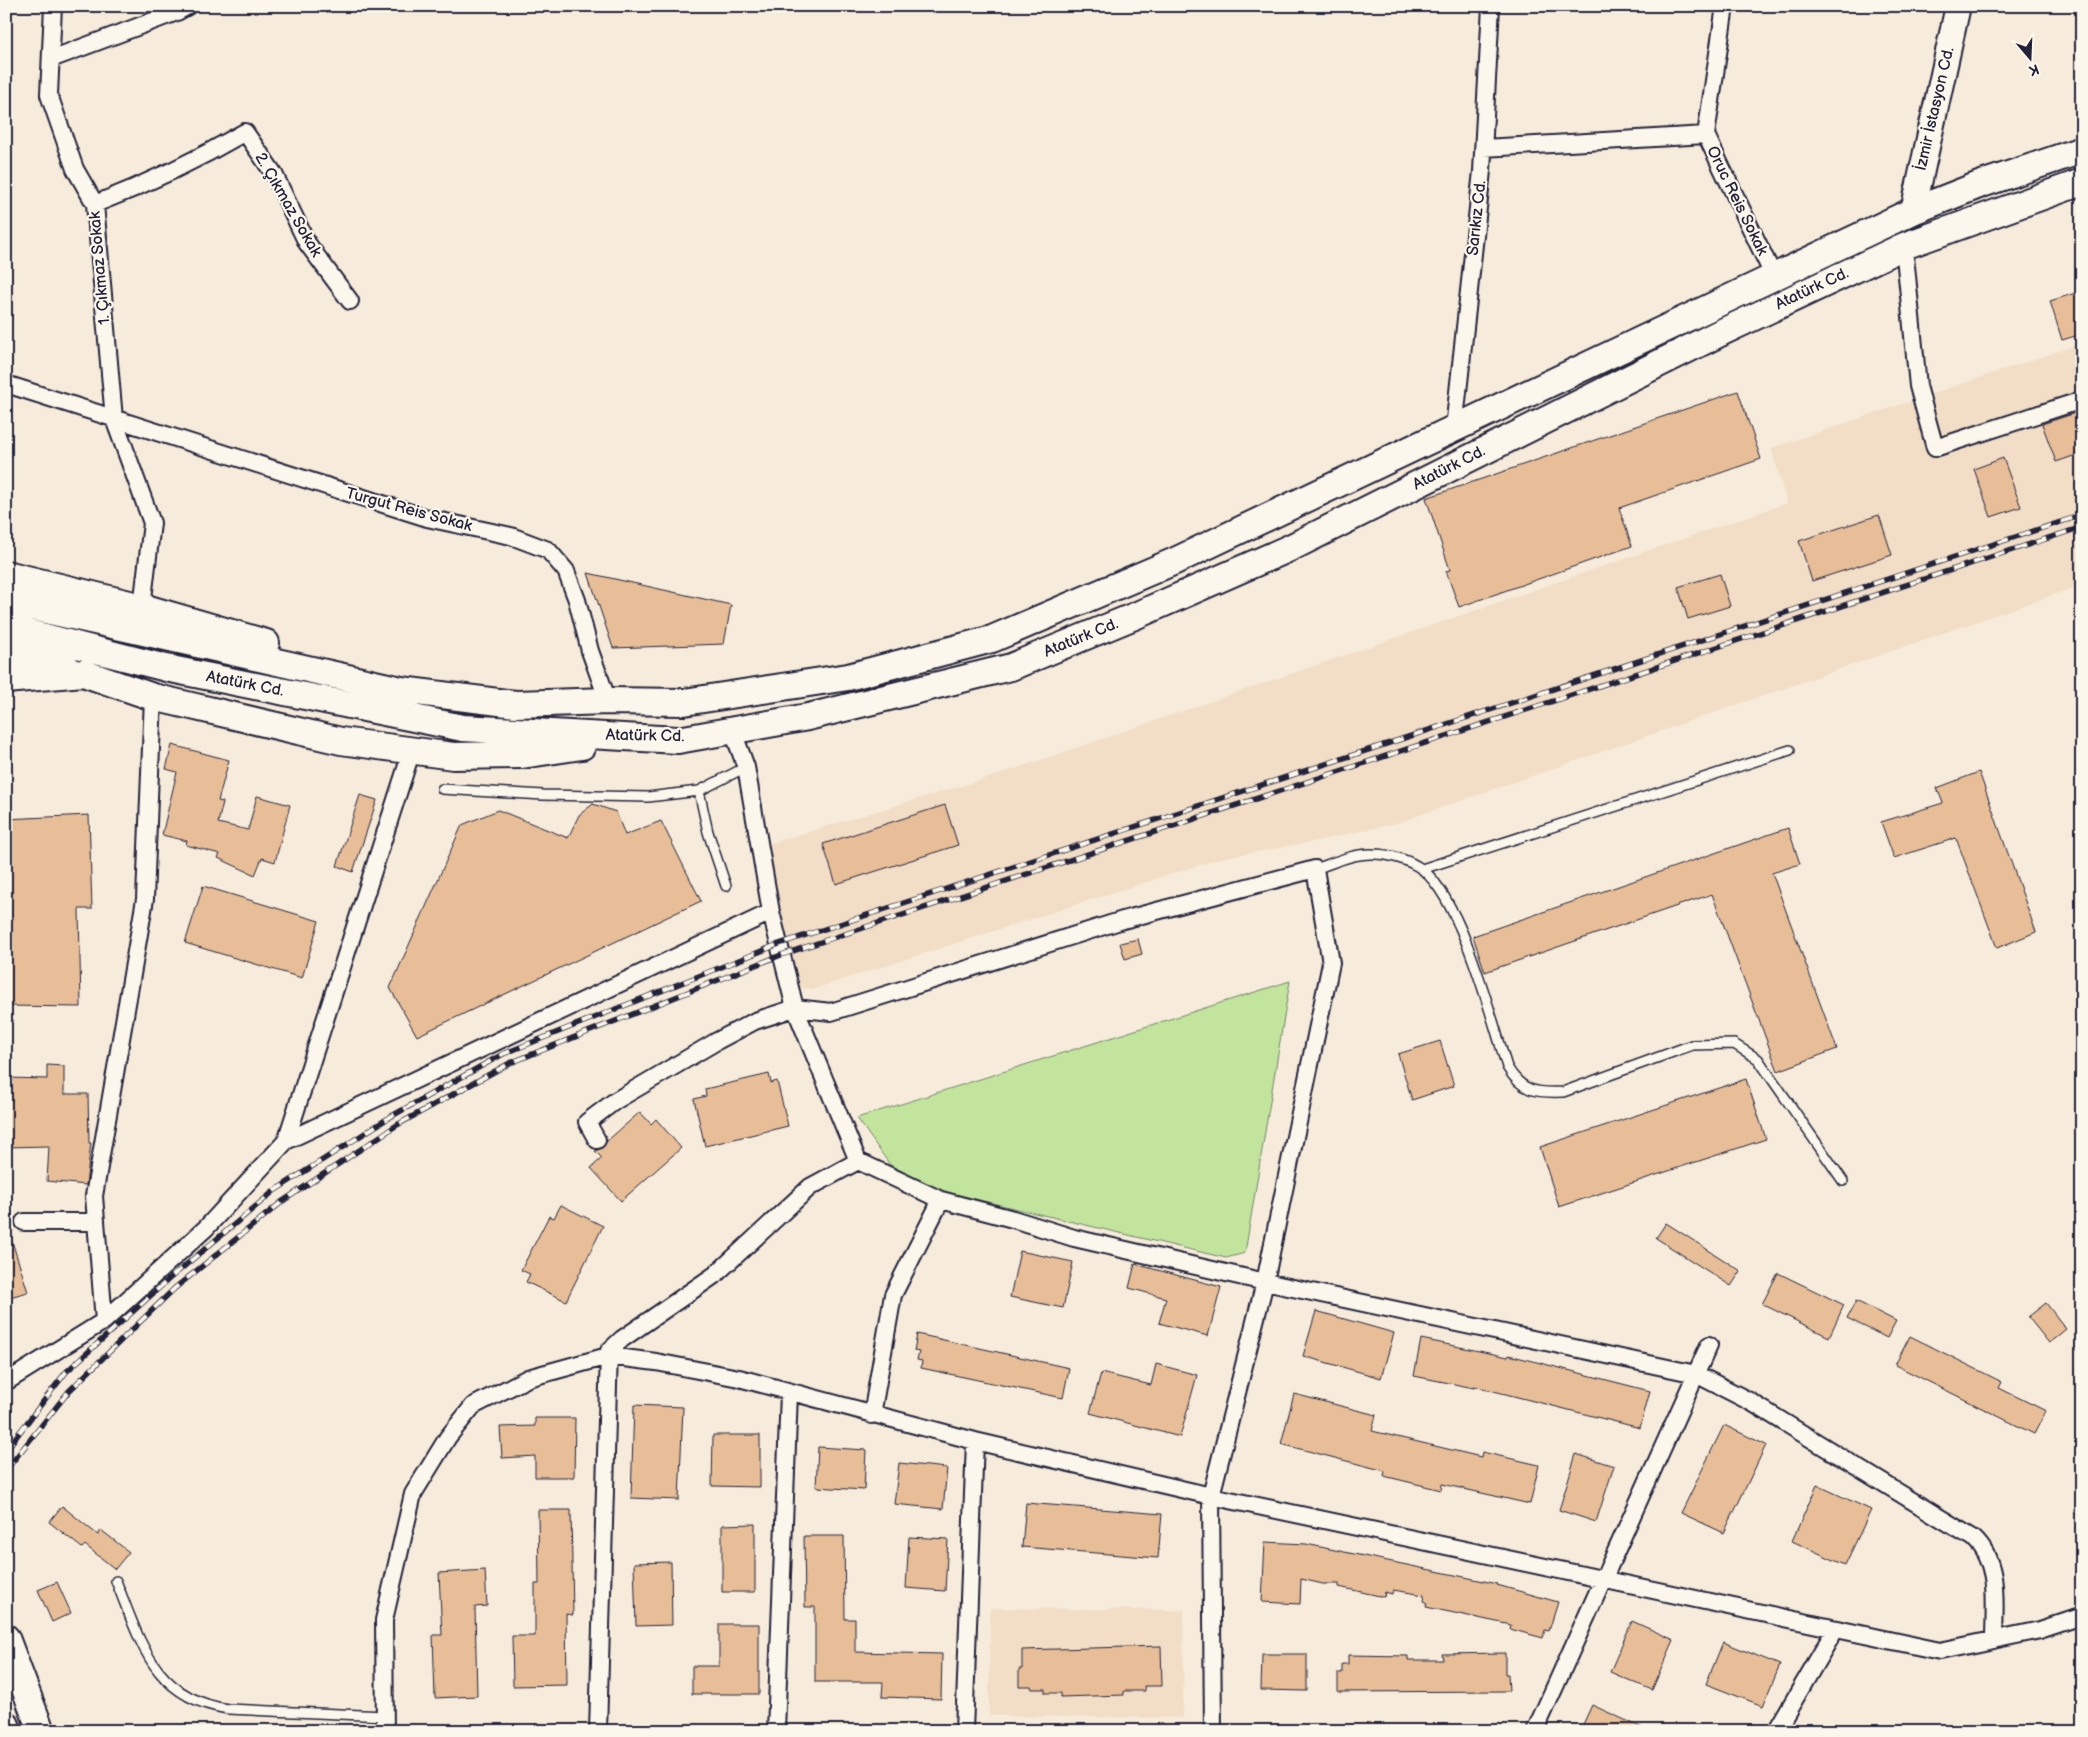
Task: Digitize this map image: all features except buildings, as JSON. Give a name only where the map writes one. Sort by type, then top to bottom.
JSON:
[{"type":"main road","name":"Atatürk Cd.","points":[[6,601],[401,690],[516,704],[608,701],[684,702],[848,677],[992,639],[1175,561],[1913,211],[1979,185],[2082,150]]},
{"type":"main road","name":"Atatürk Cd.","points":[[6,627],[166,668],[463,728],[678,740],[808,717],[1011,666],[1137,615],[1292,547],[1722,332],[1904,246],[2082,182]]},
{"type":"main road","points":[[1904,246],[1913,211]]},
{"type":"main road","points":[[6,574],[142,607],[349,668],[608,701]]},
{"type":"main road","points":[[6,650],[153,696],[340,741],[453,756],[522,755],[639,738]]},
{"type":"main road","points":[[6,680],[83,673]]},
{"type":"main road","points":[[6,1638],[41,1731]]},
{"type":"main road","points":[[6,1725],[8,1731]]},
{"type":"street","name":"1. Çıkmaz Sokak","points":[[53,6],[49,95],[75,169],[95,204],[114,419],[152,523],[142,607]]},
{"type":"street","points":[[50,59],[177,12],[188,6]]},
{"type":"street","name":"Sarıkız Cd.","points":[[1454,429],[1483,148],[1491,6]]},
{"type":"street","name":"Oruc Reis Sokak","points":[[1725,6],[1706,135],[1774,277]]},
{"type":"street","name":"İzmir İstasyon Cd.","points":[[1913,211],[1958,6]]},
{"type":"street","name":"2. Çıkmaz Sokak","points":[[95,204],[164,175],[213,151],[245,132],[274,174],[307,243],[350,301]]},
{"type":"street","points":[[1483,148],[1706,135]]},
{"type":"street","points":[[1904,246],[1918,386],[1935,448],[2082,400]]},
{"type":"street","name":"Turgut Reis Sokak","points":[[6,384],[427,518],[511,536],[548,550],[566,571],[577,600],[590,652],[608,701]]},
{"type":"street","points":[[104,1321],[94,1196],[145,900],[153,696]]},
{"type":"street","points":[[732,730],[746,767],[756,815],[771,912],[795,1008],[858,1161],[941,1200],[1074,1238],[1265,1282],[1696,1374],[1751,1402],[1973,1538],[1981,1545],[1987,1554],[1993,1572],[1994,1640]]},
{"type":"street","points":[[286,1140],[412,750]]},
{"type":"street","points":[[597,1140],[587,1122],[616,1101],[754,1021],[795,1008],[831,1012],[1123,920],[1315,869],[1331,963],[1265,1282],[1211,1496],[1213,1731]]},
{"type":"street","points":[[6,1382],[104,1321],[206,1228],[286,1140],[771,912]]},
{"type":"street","points":[[598,1731],[609,1351],[716,1274],[810,1188],[858,1161]]},
{"type":"street","points":[[872,1415],[893,1295],[941,1200]]},
{"type":"street","points":[[24,1222],[96,1222]]},
{"type":"street","points":[[1535,1731],[1709,1345]]},
{"type":"street","points":[[385,1723],[384,1620],[413,1494],[448,1436],[473,1406],[528,1378],[608,1356],[656,1362],[730,1376],[975,1441],[1211,1496],[1940,1651],[2040,1630],[2082,1616]]},
{"type":"street","points":[[776,1731],[789,1393]]},
{"type":"street","points":[[964,1731],[975,1441]]},
{"type":"street","points":[[1776,1731],[1835,1630]]},
{"type":"lane","points":[[1422,870],[1790,750]]},
{"type":"lane","points":[[442,789],[648,797],[699,791],[746,767]]},
{"type":"lane","points":[[699,791],[708,832],[726,886]]},
{"type":"lane","points":[[1315,869],[1345,859],[1373,854],[1400,858],[1422,870],[1440,888],[1473,959],[1507,1067],[1514,1079],[1523,1087],[1542,1093],[1564,1092],[1692,1045],[1734,1044],[1758,1059],[1843,1181]]},
{"type":"lane","points":[[116,1581],[144,1652],[153,1667],[165,1680],[190,1698],[214,1707],[228,1709],[385,1723]]},
{"type":"shaded area","points":[[2082,343],[2082,585],[1397,823],[1313,842],[1221,858],[814,989],[782,985],[759,905],[754,848],[997,775],[1787,503],[1771,448]]},
{"type":"shaded area","points":[[990,1608],[1184,1610],[1183,1718],[989,1716]]},
{"type":"green space","points":[[1290,981],[1245,1253],[1226,1258],[941,1191],[890,1165],[857,1118]]},
{"type":"railway","points":[[6,1450],[66,1372],[169,1279],[274,1191],[390,1117],[503,1054],[779,944],[2082,515]]},
{"type":"railway","points":[[6,1470],[69,1391],[175,1288],[283,1201],[397,1125],[510,1063],[781,955],[2082,527]]}]
